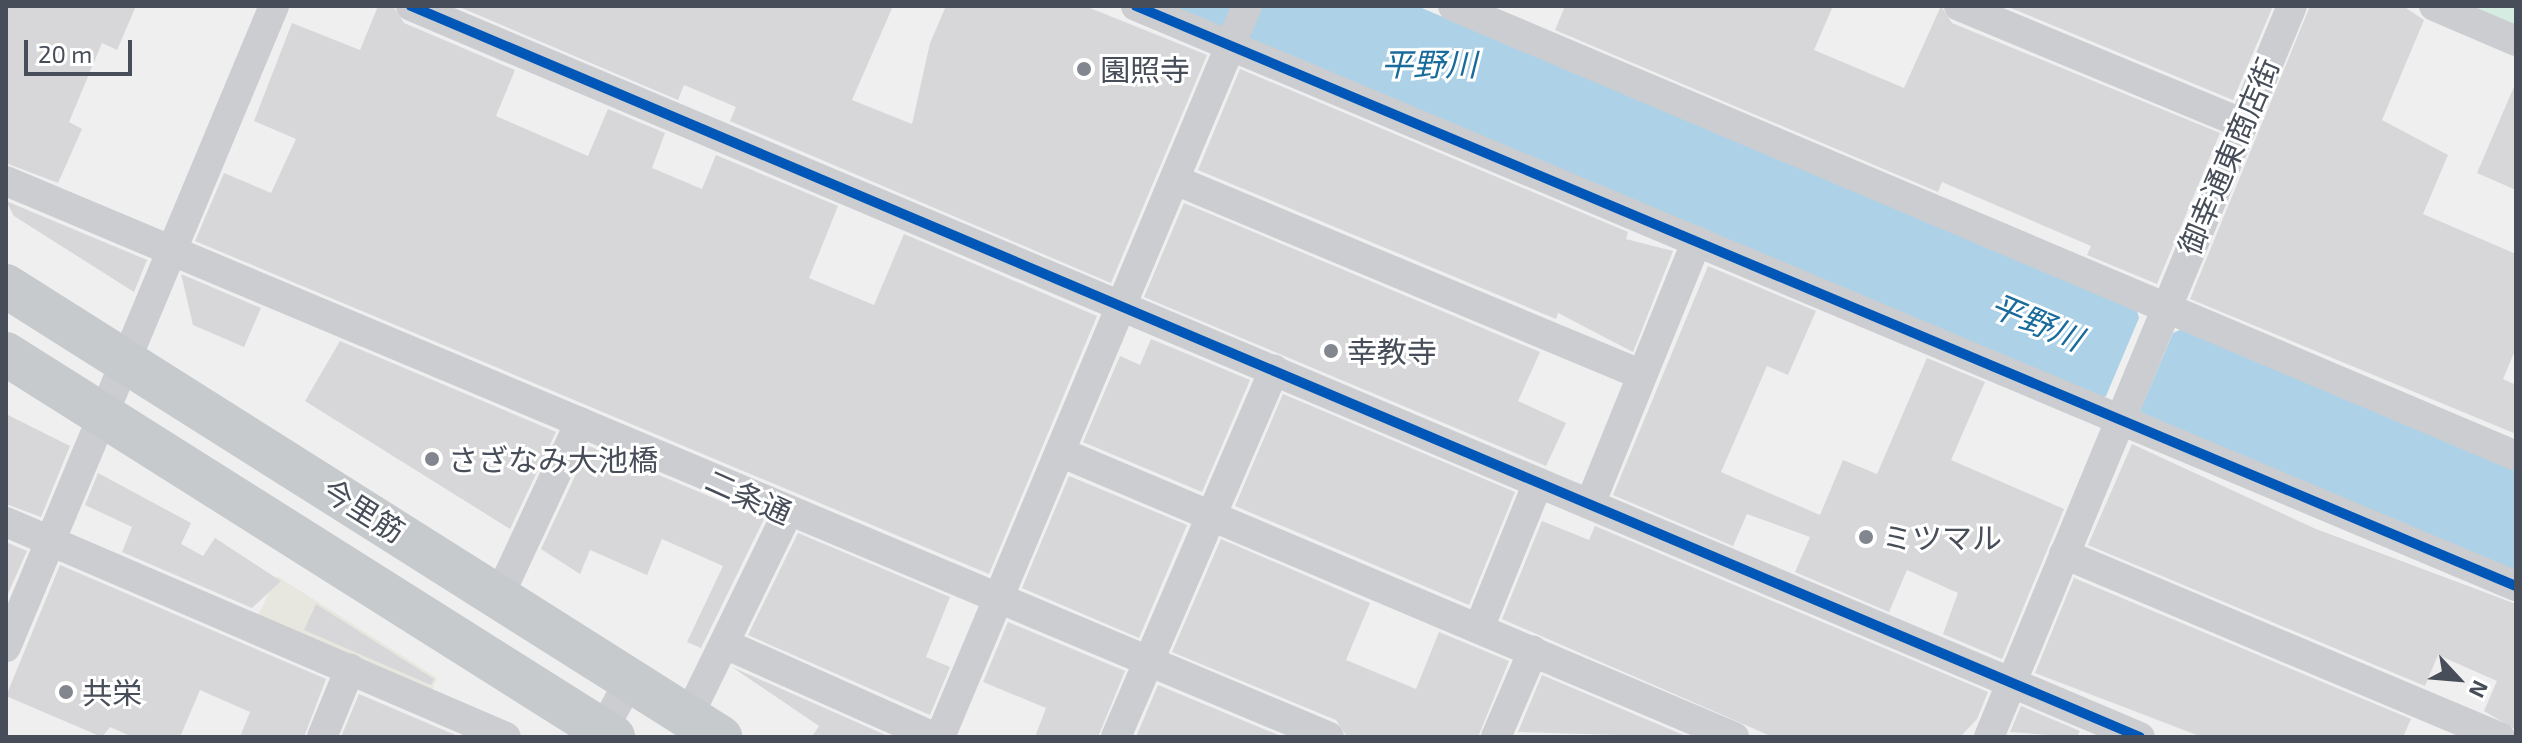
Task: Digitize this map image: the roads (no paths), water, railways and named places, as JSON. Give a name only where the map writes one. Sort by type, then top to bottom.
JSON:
[{"type":"main road","name":"今里筋","points":[[6,286],[704,727]]},
{"type":"main road","name":"今里筋","points":[[6,354],[600,735]]},
{"type":"street","points":[[6,647],[274,6]]},
{"type":"street","points":[[411,6],[2140,737]]},
{"type":"street","points":[[1136,6],[1233,41],[1697,241],[2516,586]]},
{"type":"street","points":[[725,644],[937,737],[1000,601],[1247,6]]},
{"type":"street","points":[[1453,6],[2161,312],[2516,456]]},
{"type":"street","points":[[1959,6],[2244,124]]},
{"type":"street","name":"御幸通東商店街","points":[[1989,737],[2161,312],[2292,6]]},
{"type":"street","points":[[2434,6],[2516,41]]},
{"type":"street","points":[[1175,180],[1642,375]]},
{"type":"street","name":"二条通","points":[[6,181],[172,248],[787,514],[1329,737]]},
{"type":"street","points":[[1590,504],[1697,241]]},
{"type":"street","points":[[1116,737],[1274,370]]},
{"type":"street","points":[[499,596],[580,422]]},
{"type":"street","points":[[1060,452],[1727,736]]},
{"type":"street","points":[[1479,628],[1538,483]]},
{"type":"street","points":[[704,727],[725,644],[787,514]]},
{"type":"street","points":[[6,522],[350,669],[464,728],[506,737]]},
{"type":"street","points":[[2064,554],[2500,737]]},
{"type":"street","points":[[1496,737],[1533,651]]},
{"type":"street","points":[[322,737],[350,669]]},
{"type":"street","points":[[600,735],[630,680]]},
{"type":"water","name":"平野川","points":[[1170,6],[1417,6],[2516,471],[2516,575]]},
{"type":"place","name":"園照寺","points":[[1084,69]]},
{"type":"place","name":"幸教寺","points":[[1331,351]]},
{"type":"place","name":"さざなみ大池橋","points":[[432,459]]},
{"type":"place","name":"ミツマル","points":[[1866,537]]},
{"type":"place","name":"共栄","points":[[66,692]]}]
